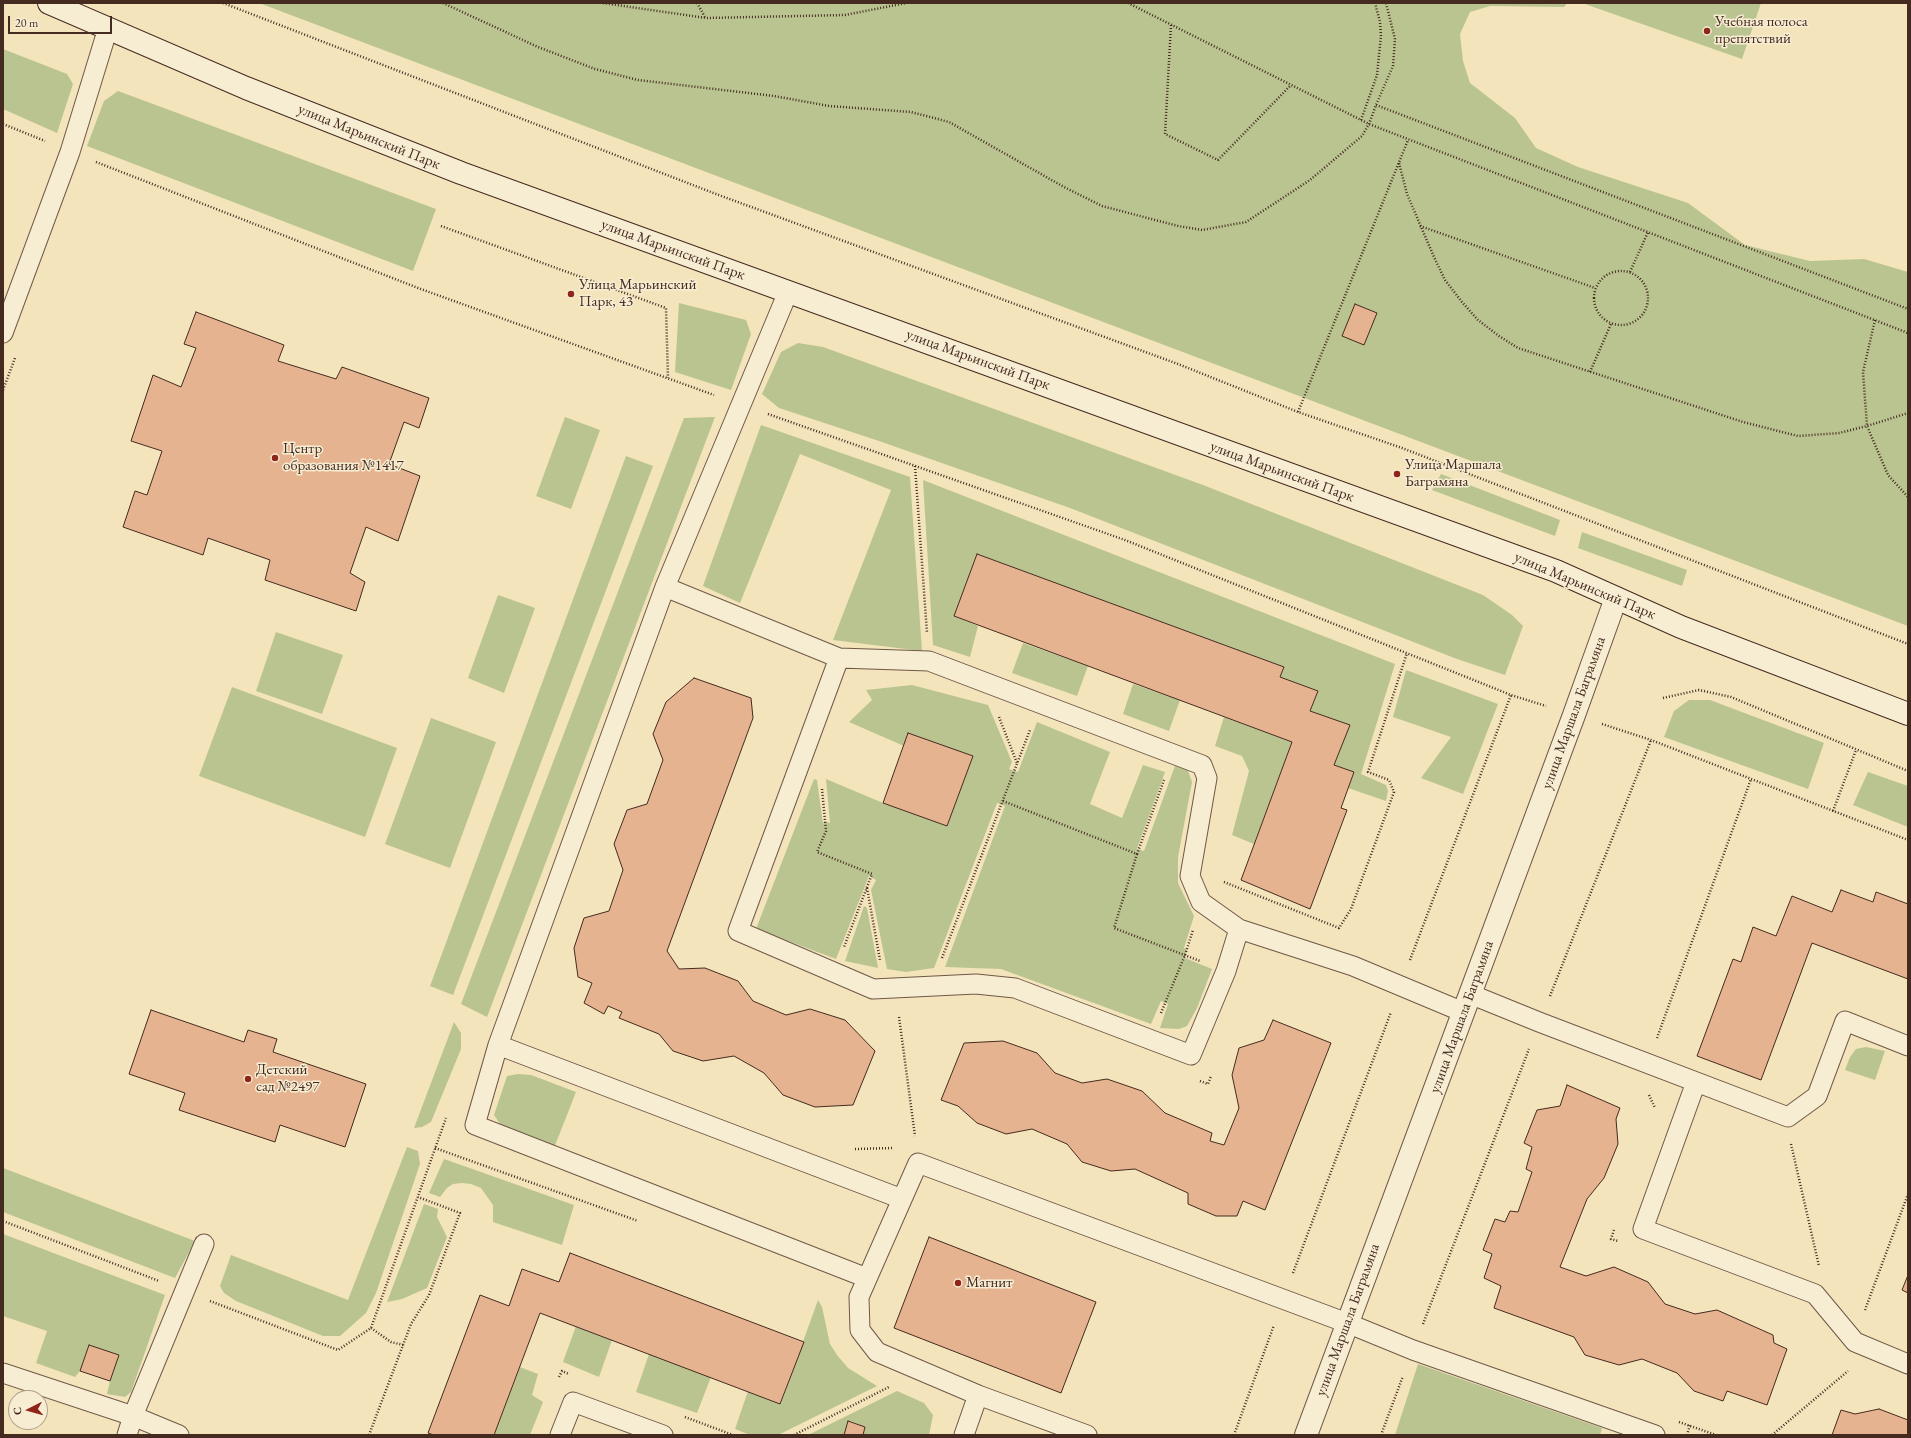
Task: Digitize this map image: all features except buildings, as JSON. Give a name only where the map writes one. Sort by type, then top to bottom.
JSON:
[{"type":"main road","name":"улица Марьинский Парк","points":[[49,3],[246,88],[461,174],[1556,571],[1681,627],[1908,714]]},
{"type":"main road","name":"улица Маршала Баграмяна","points":[[1306,1435],[1616,598]]},
{"type":"lane","points":[[4,328],[70,152],[108,28]]},
{"type":"lane","points":[[788,292],[665,587],[498,1044],[475,1125],[867,1278]]},
{"type":"lane","points":[[665,587],[839,658],[929,662],[1202,765],[1207,778],[1190,876],[1201,902],[1239,929],[1353,966],[1400,986],[1539,1022],[1788,1116],[1817,1096],[1845,1021],[1908,1046]]},
{"type":"lane","points":[[839,658],[738,931],[873,989],[976,984],[1015,988],[1191,1055],[1226,971],[1239,929]]},
{"type":"lane","points":[[498,1044],[902,1199]]},
{"type":"lane","points":[[1696,1082],[1644,1229],[1815,1294],[1855,1342],[1908,1364]]},
{"type":"lane","points":[[1087,1435],[978,1395],[877,1352],[860,1330],[859,1297],[918,1163],[1283,1300],[1347,1322],[1413,1350],[1655,1435]]},
{"type":"lane","points":[[127,1435],[132,1416],[204,1244]]},
{"type":"lane","points":[[3,1373],[132,1416],[179,1435]]},
{"type":"lane","points":[[964,1435],[978,1395]]},
{"type":"lane","points":[[560,1435],[573,1402],[663,1435]]},
{"type":"path","points":[[223,3],[716,194],[1178,364],[1298,412],[1417,453],[1908,644]]},
{"type":"path","points":[[443,3],[538,47],[595,69],[638,80],[774,96],[829,106],[911,112],[949,122],[1102,206],[1178,226],[1202,230],[1246,222],[1290,194],[1346,151],[1362,136],[1370,124],[1376,105],[1393,66],[1395,39],[1386,3]]},
{"type":"path","points":[[603,3],[706,18],[845,16],[906,3]]},
{"type":"path","points":[[697,3],[706,18]]},
{"type":"path","points":[[1128,3],[1370,124],[1408,140],[1908,332]]},
{"type":"path","points":[[1361,120],[1376,75],[1381,43],[1380,22],[1375,3]]},
{"type":"path","points":[[1171,24],[1165,134],[1218,160],[1292,85]]},
{"type":"path","points":[[1376,105],[1908,309]]},
{"type":"path","points":[[1298,412],[1408,140]]},
{"type":"path","points":[[1399,163],[1407,194],[1445,280],[1478,320],[1518,348],[1743,422],[1798,436],[1839,433],[1908,413]]},
{"type":"path","points":[[441,226],[666,308],[668,378]]},
{"type":"path","points":[[1420,226],[1596,288]]},
{"type":"path","points":[[1630,272],[1648,232]]},
{"type":"path","points":[[1615,271],[1630,272],[1640,278],[1645,286],[1648,294],[1648,303],[1642,315],[1631,324],[1622,326],[1612,324],[1599,314],[1594,306],[1596,288],[1600,280],[1607,274],[1615,271]]},
{"type":"path","points":[[1876,320],[1863,372],[1867,426],[1888,475],[1908,498]]},
{"type":"path","points":[[1590,372],[1612,324]]},
{"type":"path","points":[[915,466],[929,662]]},
{"type":"path","points":[[1151,1040],[1185,955],[1210,876],[1339,928],[1351,909],[1394,792],[1389,780],[1368,772],[1407,653]]},
{"type":"path","points":[[1663,698],[1698,690],[1731,697],[1908,771]]},
{"type":"path","points":[[1234,1435],[1400,986],[1511,695]]},
{"type":"path","points":[[931,986],[1040,704]]},
{"type":"path","points":[[1539,1022],[1651,740],[1908,840]]},
{"type":"path","points":[[1833,811],[1856,750]]},
{"type":"path","points":[[1174,754],[1137,854],[1114,928],[1226,971]]},
{"type":"path","points":[[799,766],[820,775],[826,831],[817,852],[872,874],[835,972]]},
{"type":"path","points":[[1656,1039],[1751,779]]},
{"type":"path","points":[[1003,802],[1137,854]]},
{"type":"path","points":[[867,888],[886,988]]},
{"type":"path","points":[[1380,1435],[1530,1048],[1537,1050]]},
{"type":"path","points":[[1648,1093],[1655,1107],[1655,1114]]},
{"type":"path","points":[[3,1220],[338,1350],[371,1328],[448,1111]]},
{"type":"path","points":[[1788,1116],[1790,1140],[1822,1279],[1815,1294]]},
{"type":"path","points":[[435,1148],[645,1224]]},
{"type":"path","points":[[1855,1342],[1908,1194]]},
{"type":"path","points":[[369,1435],[411,1324],[429,1296],[460,1213],[418,1197]]},
{"type":"path","points":[[1617,1224],[1611,1239],[1618,1242]]},
{"type":"path","points":[[371,1328],[391,1342],[403,1345]]},
{"type":"path","points":[[1772,1435],[1850,1369],[1846,1365]]},
{"type":"path","points":[[794,1435],[893,1385]]},
{"type":"path","points":[[1687,1435],[1690,1425]]},
{"type":"green space","points":[[259,3],[1567,3],[1564,7],[1490,6],[1470,12],[1460,34],[1463,61],[1470,83],[1515,118],[1536,148],[1578,167],[1688,203],[1745,245],[1810,261],[1864,259],[1908,272],[1908,626]]},
{"type":"green space","name":"Учебная полоса препятствий","points":[[1582,3],[1761,3],[1742,59]]},
{"type":"green space","points":[[3,49],[67,74],[73,84],[57,133],[3,109]]},
{"type":"green space","points":[[118,91],[436,209],[413,271],[87,146],[104,101]]},
{"type":"green space","points":[[679,303],[746,320],[751,334],[731,390],[675,372]]},
{"type":"green space","points":[[798,343],[823,347],[1203,485],[1483,595],[1512,615],[1523,626],[1505,675],[1457,659],[1070,508],[879,441],[779,408],[762,394],[781,352]]},
{"type":"green space","points":[[565,417],[600,430],[571,509],[536,496]]},
{"type":"green space","points":[[715,417],[487,1017],[461,1004],[684,418]]},
{"type":"green space","points":[[761,425],[910,477],[922,651],[833,640],[891,490],[800,454],[740,603],[703,586]]},
{"type":"green space","points":[[626,456],[653,466],[453,995],[430,986]]},
{"type":"green space","points":[[1441,474],[1560,520],[1555,536],[1432,490]]},
{"type":"green space","points":[[923,480],[1395,664],[1361,774],[1386,785],[1388,791],[1386,801],[1348,788],[1354,773],[1334,765],[1349,725],[1310,711],[1318,691],[1280,677],[1284,667],[977,554],[955,616],[978,626],[970,657],[933,645]]},
{"type":"green space","points":[[1582,532],[1687,570],[1682,586],[1578,548]]},
{"type":"green space","points":[[498,595],[535,608],[504,693],[468,678]]},
{"type":"green space","points":[[276,632],[343,655],[322,714],[256,691]]},
{"type":"green space","points":[[1023,643],[1088,666],[1077,696],[1012,673]]},
{"type":"green space","points":[[1406,670],[1498,704],[1463,794],[1421,778],[1451,737],[1393,717]]},
{"type":"green space","points":[[1133,684],[1180,700],[1169,731],[1123,714]]},
{"type":"green space","points":[[912,685],[988,705],[1012,762],[1009,769],[1018,772],[1037,722],[1110,752],[1090,804],[1122,818],[1143,765],[1165,772],[1137,849],[1144,851],[1176,763],[1187,768],[1192,782],[1178,857],[1178,883],[1194,916],[1184,948],[1187,950],[1185,958],[1212,969],[1197,1008],[1187,1026],[1179,1029],[1160,1028],[1168,1004],[1161,1001],[1151,1024],[1001,969],[945,967],[1005,806],[997,803],[934,968],[906,972],[887,969],[871,890],[876,880],[869,876],[836,959],[756,929],[814,779],[817,780],[823,824],[824,821],[830,823],[826,779],[883,803],[947,826],[973,756],[904,746],[849,722],[872,700],[866,690]]},
{"type":"green space","points":[[232,687],[397,748],[365,837],[199,776]]},
{"type":"green space","points":[[1689,700],[1710,700],[1824,743],[1808,789],[1664,737],[1674,711]]},
{"type":"green space","points":[[1224,717],[1292,742],[1254,844],[1232,835],[1249,771],[1242,756],[1215,746]]},
{"type":"green space","points":[[431,718],[496,742],[450,868],[385,844]]},
{"type":"green space","points":[[1868,772],[1908,786],[1908,827],[1853,805]]},
{"type":"green space","points":[[864,906],[867,908],[878,968],[845,961]]},
{"type":"green space","points":[[454,1022],[461,1033],[461,1049],[431,1122],[422,1127],[414,1128]]},
{"type":"green space","points":[[1866,1047],[1885,1051],[1875,1080],[1845,1070],[1850,1057],[1856,1049]]},
{"type":"green space","points":[[518,1074],[531,1075],[576,1092],[554,1148],[502,1127],[494,1115],[507,1076]]},
{"type":"green space","points":[[407,1147],[418,1151],[420,1164],[376,1293],[366,1313],[340,1336],[323,1336],[236,1301],[224,1293],[220,1286],[231,1255],[348,1300]]},
{"type":"green space","points":[[444,1159],[574,1205],[562,1245],[493,1222],[493,1205],[481,1188],[471,1184],[453,1184],[447,1188],[440,1197],[429,1193]]},
{"type":"green space","points":[[3,1168],[195,1241],[175,1278],[3,1212]]},
{"type":"green space","points":[[424,1204],[438,1209],[437,1217],[447,1237],[427,1288],[402,1299],[387,1302]]},
{"type":"green space","points":[[3,1234],[165,1295],[131,1392],[125,1397],[107,1394],[118,1355],[89,1345],[80,1371],[75,1377],[36,1363],[47,1331],[3,1316]]},
{"type":"green space","points":[[818,1300],[822,1307],[830,1344],[837,1355],[848,1368],[877,1386],[778,1435],[750,1435],[735,1429],[748,1391],[781,1403]]},
{"type":"green space","points":[[576,1326],[612,1340],[599,1377],[563,1362]]},
{"type":"green space","points":[[649,1354],[711,1377],[697,1413],[636,1392]]},
{"type":"green space","points":[[1418,1364],[1602,1428],[1600,1435],[1395,1435]]},
{"type":"green space","points":[[520,1367],[538,1374],[532,1395],[543,1402],[530,1435],[494,1435]]},
{"type":"green space","points":[[897,1391],[924,1403],[933,1415],[929,1435],[863,1435],[865,1427],[849,1421],[844,1435],[808,1435]]},
{"type":"place","name":"Учебная полоса препятствий","points":[[1707,31]]},
{"type":"place","name":"Улица Марьинский Парк, 43","points":[[571,294]]},
{"type":"place","name":"Центр образования №1417","points":[[275,458]]},
{"type":"place","name":"Улица Маршала Баграмяна","points":[[1397,474]]},
{"type":"place","name":"Детский сад №2497","points":[[248,1079]]},
{"type":"place","name":"Магнит","points":[[958,1283]]}]
